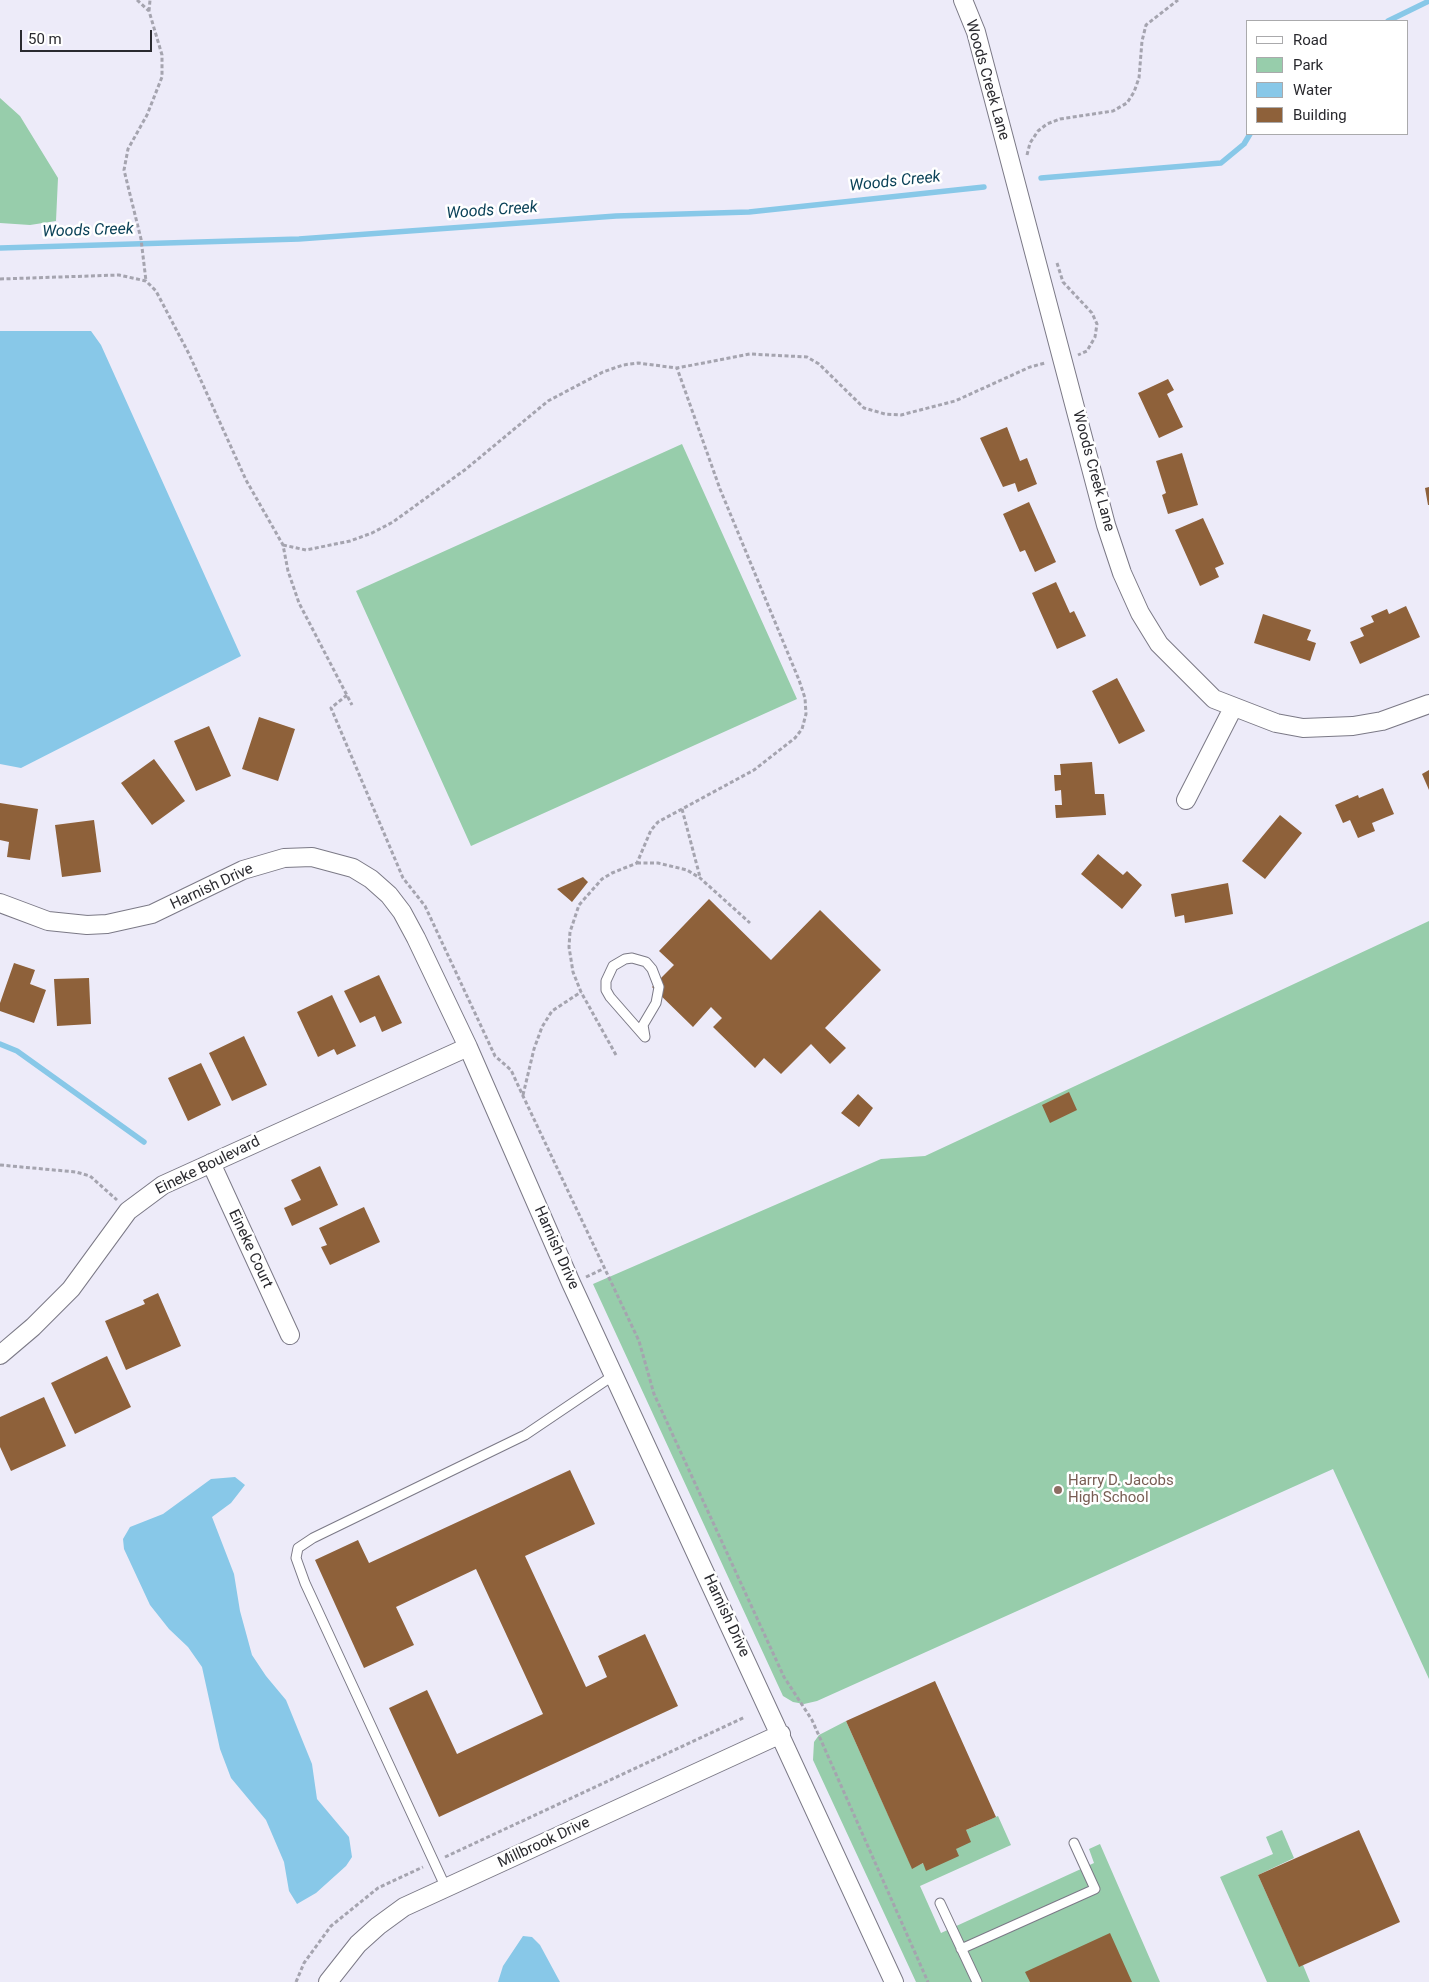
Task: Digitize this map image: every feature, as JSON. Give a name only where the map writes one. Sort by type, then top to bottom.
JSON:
[{"type":"street","name":"Woods Creek Lane","points":[[963,0],[976,32],[1106,525],[1122,573],[1140,613],[1159,644],[1214,699],[1233,708],[1276,723],[1325,729],[1382,721],[1429,704]]},
{"type":"street","points":[[1186,800],[1233,708]]},
{"type":"street","name":"Harnish Drive","points":[[0,903],[48,921],[87,925],[107,924],[152,914],[243,870],[284,858],[312,857],[352,868],[371,879],[389,895],[402,912],[468,1047],[571,1283],[894,1982]]},
{"type":"street","name":"Eineke Boulevard","points":[[0,1355],[33,1327],[71,1289],[128,1211],[163,1185],[468,1047]]},
{"type":"street","name":"Eineke Court","points":[[211,1163],[290,1335]]},
{"type":"street","name":"Millbrook Drive","points":[[328,1982],[358,1944],[404,1907],[781,1734]]},
{"type":"lane","points":[[632,958],[646,962],[652,968],[659,987],[656,1003],[642,1025],[645,1037],[606,990],[608,974],[613,966],[625,959],[632,958]]},
{"type":"lane","points":[[446,1888],[305,1583],[296,1558],[298,1548],[313,1538],[525,1435],[614,1375]]},
{"type":"lane","points":[[961,1949],[1095,1890],[1074,1843]]},
{"type":"lane","points":[[940,1903],[977,1982]]},
{"type":"path","points":[[137,0],[149,11]]},
{"type":"path","points":[[146,281],[141,239],[124,170],[128,149],[147,115],[162,77],[162,55],[149,11],[150,0]]},
{"type":"path","points":[[1026,159],[1030,143],[1038,131],[1047,124],[1060,119],[1113,111],[1127,103],[1134,92],[1139,78],[1142,41],[1146,25],[1178,0]]},
{"type":"path","points":[[283,545],[306,550],[350,541],[379,530],[466,469],[548,401],[603,372],[623,364],[638,363],[677,368],[750,354],[807,357],[819,364],[864,408],[885,414],[902,415],[955,401],[1030,367],[1064,361],[1088,350],[1095,337],[1097,324],[1092,312],[1063,282],[1055,258]]},
{"type":"path","points":[[0,279],[119,275],[146,281],[156,291],[185,346],[246,480],[283,545],[288,571],[299,603],[352,706]]},
{"type":"path","points":[[637,863],[651,830],[658,822],[754,770],[796,738],[802,729],[806,714],[805,698],[799,680],[720,488],[677,368]]},
{"type":"path","points":[[347,695],[331,708],[402,878],[425,906],[495,1056],[511,1070],[639,1341],[654,1394],[784,1677],[812,1720],[928,1982]]},
{"type":"path","points":[[682,809],[700,878]]},
{"type":"path","points":[[616,1055],[581,992],[573,972],[569,947],[570,932],[579,905],[602,879],[616,870],[637,863],[658,863],[687,870],[700,878],[750,923]]},
{"type":"path","points":[[523,1096],[534,1049],[542,1027],[552,1011],[581,992]]},
{"type":"path","points":[[0,1164],[76,1172],[90,1176],[128,1211]]},
{"type":"path","points":[[296,1982],[304,1963],[331,1926],[378,1888],[745,1717]]},
{"type":"green space","points":[[0,98],[20,116],[58,178],[56,221],[30,225],[0,223]]},
{"type":"green space","points":[[682,444],[797,699],[471,846],[356,591]]},
{"type":"green space","name":"Harry D. Jacobs High School","points":[[1429,921],[1429,1679],[1333,1469],[817,1701],[804,1704],[793,1702],[783,1696],[593,1284],[881,1159],[925,1156]]},
{"type":"green space","points":[[846,1721],[912,1868],[956,1849],[966,1830],[998,1816],[1011,1845],[920,1886],[941,1933],[1094,1863],[1089,1849],[1100,1844],[1160,1982],[916,1982],[813,1760],[814,1742],[819,1735]]},
{"type":"green space","points":[[1282,1830],[1294,1858],[1258,1875],[1299,1966],[1303,1965],[1310,1982],[1267,1982],[1220,1877],[1273,1854],[1266,1837]]},
{"type":"water","points":[[0,331],[91,331],[101,345],[241,656],[21,768],[0,764]]},
{"type":"water","points":[[235,1477],[245,1485],[231,1503],[212,1517],[234,1574],[240,1611],[252,1655],[286,1700],[312,1764],[317,1799],[349,1837],[352,1857],[346,1866],[316,1893],[297,1904],[289,1891],[284,1862],[266,1820],[231,1778],[220,1749],[202,1667],[188,1647],[169,1629],[150,1605],[124,1549],[123,1539],[130,1527],[163,1514],[211,1479]]},
{"type":"water","points":[[523,1936],[532,1937],[540,1945],[560,1982],[498,1982],[503,1966]]},
{"type":"building","points":[[1168,379],[1174,390],[1167,394],[1183,427],[1159,438],[1138,393]]},
{"type":"building","points":[[1007,427],[1020,461],[1027,458],[1037,484],[1018,492],[1015,483],[1003,487],[980,438]]},
{"type":"building","points":[[1182,453],[1198,505],[1168,514],[1162,495],[1166,493],[1156,461]]},
{"type":"building","points":[[1429,487],[1429,505],[1428,505],[1425,488]]},
{"type":"building","points":[[1029,502],[1056,562],[1035,572],[1025,550],[1020,552],[1003,514]]},
{"type":"building","points":[[1203,518],[1224,564],[1215,568],[1219,577],[1200,586],[1175,530]]},
{"type":"building","points":[[1056,582],[1070,613],[1074,611],[1086,636],[1057,649],[1032,593]]},
{"type":"building","points":[[1406,606],[1420,637],[1360,664],[1350,642],[1364,636],[1360,628],[1374,622],[1371,616],[1387,609],[1389,614]]},
{"type":"building","points":[[1263,614],[1311,630],[1307,640],[1316,643],[1310,661],[1254,643]]},
{"type":"building","points":[[1117,678],[1145,731],[1119,744],[1092,691]]},
{"type":"building","points":[[259,717],[295,729],[278,781],[242,769]]},
{"type":"building","points":[[209,726],[231,776],[196,791],[174,741]]},
{"type":"building","points":[[154,759],[185,801],[152,825],[121,783]]},
{"type":"building","points":[[1092,762],[1095,794],[1104,794],[1106,815],[1056,818],[1055,805],[1062,805],[1061,790],[1055,791],[1054,775],[1061,775],[1060,764]]},
{"type":"building","points":[[1429,770],[1429,790],[1422,774]]},
{"type":"building","points":[[1383,788],[1394,814],[1372,823],[1375,831],[1358,838],[1350,820],[1343,823],[1335,805],[1358,795],[1359,798]]},
{"type":"building","points":[[0,803],[38,809],[30,860],[7,857],[9,842],[0,840]]},
{"type":"building","points":[[1280,815],[1302,833],[1265,879],[1242,861]]},
{"type":"building","points":[[94,820],[101,872],[62,877],[55,825]]},
{"type":"building","points":[[1098,854],[1123,875],[1127,871],[1142,885],[1122,909],[1081,874]]},
{"type":"building","points":[[583,877],[588,882],[572,902],[557,889]]},
{"type":"building","points":[[1228,883],[1233,914],[1185,923],[1184,915],[1175,917],[1171,894]]},
{"type":"building","points":[[709,899],[771,960],[820,910],[881,970],[825,1028],[846,1048],[830,1064],[811,1044],[781,1074],[764,1058],[755,1068],[713,1027],[722,1018],[711,1007],[693,1027],[652,987],[674,965],[659,951]]},
{"type":"building","points":[[14,963],[35,970],[30,984],[46,990],[34,1023],[0,1011],[0,1003]]},
{"type":"building","points":[[379,975],[402,1023],[382,1032],[375,1016],[360,1023],[344,991]]},
{"type":"building","points":[[89,978],[91,1024],[57,1026],[54,979]]},
{"type":"building","points":[[332,995],[356,1046],[337,1055],[334,1049],[318,1057],[297,1012]]},
{"type":"building","points":[[244,1036],[267,1085],[232,1101],[209,1053]]},
{"type":"building","points":[[201,1063],[221,1105],[188,1121],[168,1078]]},
{"type":"building","points":[[1069,1092],[1077,1110],[1050,1123],[1042,1105]]},
{"type":"building","points":[[858,1094],[873,1108],[859,1127],[841,1113]]},
{"type":"building","points":[[320,1166],[338,1205],[292,1226],[284,1208],[301,1200],[291,1180]]},
{"type":"building","points":[[364,1207],[380,1242],[330,1265],[321,1247],[327,1245],[319,1228]]},
{"type":"building","points":[[158,1293],[181,1346],[126,1370],[105,1321],[145,1304],[143,1300]]},
{"type":"building","points":[[107,1356],[131,1407],[75,1434],[51,1383]]},
{"type":"building","points":[[44,1397],[66,1446],[11,1471],[0,1447],[0,1417]]},
{"type":"building","points":[[570,1470],[595,1524],[525,1556],[586,1687],[607,1677],[598,1656],[645,1634],[678,1706],[439,1817],[389,1708],[427,1690],[457,1754],[543,1714],[476,1569],[396,1607],[414,1645],[364,1668],[315,1560],[358,1540],[369,1563]]},
{"type":"building","points":[[935,1681],[996,1817],[966,1830],[971,1842],[956,1849],[959,1856],[926,1871],[923,1863],[912,1869],[846,1721]]},
{"type":"building","points":[[1359,1830],[1400,1922],[1299,1967],[1258,1875]]},
{"type":"building","points":[[1110,1933],[1132,1982],[1030,1982],[1025,1972]]},
{"type":"waterway","name":"Woods Creek","points":[[1390,20],[1429,1]]},
{"type":"waterway","name":"Woods Creek","points":[[1041,178],[1221,163],[1244,144],[1249,135]]},
{"type":"waterway","name":"Woods Creek","points":[[0,248],[299,239],[616,216],[749,212],[984,187]]},
{"type":"waterway","points":[[0,1044],[17,1051],[144,1142]]},
{"type":"place","name":"Harry D. Jacobs High School","points":[[1058,1490]]}]
